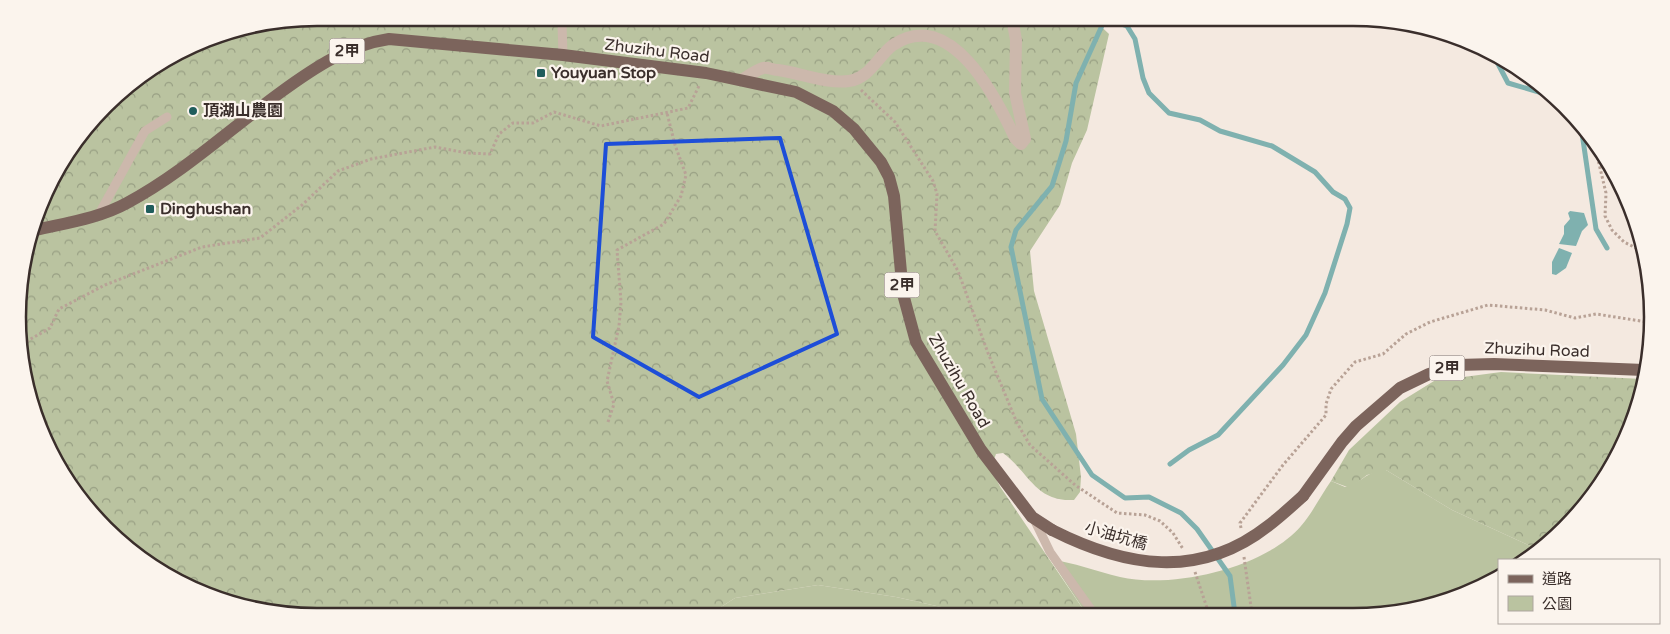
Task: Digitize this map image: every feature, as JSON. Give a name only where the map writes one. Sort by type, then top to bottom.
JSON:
[{"type":"main road","name":"Zhuzihu Road","points":[[40,229],[99,214],[125,204],[184,167],[234,126],[308,73],[350,49],[372,41],[389,39],[564,55],[706,73],[743,79],[796,92],[833,111],[854,129],[881,162],[889,177],[894,196],[903,294],[916,342],[981,450],[1032,516],[1052,530]]},
{"type":"main road","name":"Zhuzihu Road","points":[[1303,496],[1342,442],[1356,426],[1400,388],[1429,374],[1458,365],[1494,364],[1639,370]]},
{"type":"main road","name":"小油坑橋","points":[[1052,530],[1080,544],[1115,556],[1145,562],[1190,561],[1241,543],[1267,527],[1303,496]]},
{"type":"street","points":[[743,79],[763,68],[827,80],[850,81],[864,76],[890,47],[906,37],[923,36],[942,41],[968,60],[1003,112],[1015,138],[1021,144],[1025,139],[1015,93],[1016,40],[1013,26]]},
{"type":"lane","points":[[562,26],[564,55]]},
{"type":"lane","points":[[99,214],[145,131],[167,117]]},
{"type":"lane","points":[[1032,516],[1050,552],[1090,608]]},
{"type":"path","points":[[28,341],[50,328],[59,309],[105,285],[202,247],[260,238],[302,205],[338,171],[371,159],[435,147],[467,153],[490,154],[499,134],[513,123],[532,123],[554,112],[601,126],[688,108],[706,73]]},
{"type":"path","points":[[850,81],[869,95],[895,122],[933,181],[937,194],[935,231],[958,271],[988,353],[1017,423],[1030,445],[1074,485],[1117,513],[1145,515],[1160,521],[1173,533],[1186,555]]},
{"type":"path","points":[[608,422],[614,404],[607,380],[619,326],[621,302],[616,250],[664,224],[681,196],[686,175],[675,146],[667,113]]},
{"type":"path","points":[[1597,158],[1606,193],[1606,216],[1612,230],[1624,242],[1635,248]]},
{"type":"path","points":[[1190,563],[1207,608]]},
{"type":"highlighted area","points":[[780,138],[837,334],[699,397],[593,337],[606,144]]},
{"type":"green space","points":[[317,26],[1100,26],[1109,34],[1087,130],[1072,163],[1060,205],[1030,251],[1034,291],[1076,434],[1081,477],[1080,492],[1074,500],[1050,496],[1041,491],[1003,453],[996,454],[993,468],[1001,488],[1082,608],[946,608],[896,597],[818,585],[735,598],[719,608],[298,607],[242,598],[206,586],[155,559],[111,523],[75,479],[48,428],[32,374],[26,317],[32,260],[48,206],[75,155],[111,111],[155,75],[206,48],[242,36],[279,29]]},
{"type":"green space","points":[[1501,372],[1637,379],[1622,428],[1595,479],[1559,523],[1532,547],[1452,510],[1386,470],[1367,475],[1350,488],[1331,481],[1349,450],[1400,402],[1434,381]]},
{"type":"green space","points":[[1379,470],[1386,470],[1452,510],[1532,547],[1515,559],[1498,559],[1498,569],[1464,586],[1410,602],[1353,608],[1082,608],[1050,559],[1120,577],[1142,580],[1166,580],[1217,572],[1242,564],[1285,541],[1305,521],[1331,481],[1345,487]]},
{"type":"green space","points":[[818,585],[896,597],[946,608],[719,608],[735,598]]},
{"type":"water","points":[[1570,211],[1584,213],[1588,225],[1582,231],[1576,246],[1559,244],[1564,234],[1564,226],[1570,219],[1568,213]]},
{"type":"water","points":[[1559,248],[1572,253],[1566,268],[1556,275],[1552,274],[1552,262]]},
{"type":"waterway","points":[[1102,26],[1076,83],[1066,141],[1052,186],[1016,230],[1011,247],[1042,399],[1092,475],[1125,498],[1149,497],[1181,513],[1197,529],[1230,576],[1234,608]]},
{"type":"waterway","points":[[1127,26],[1135,39],[1143,78],[1149,93],[1169,113],[1200,120],[1220,131],[1272,146],[1315,172],[1333,192],[1345,199],[1350,208],[1347,224],[1325,293],[1306,335],[1283,365],[1218,435],[1189,450],[1170,464]]},
{"type":"waterway","points":[[1499,66],[1508,83],[1537,91]]},
{"type":"waterway","points":[[1583,139],[1596,229],[1607,248]]},
{"type":"place","name":"Youyuan Stop","points":[[541,73]]},
{"type":"place","name":"頂湖山農園","points":[[193,111]]},
{"type":"place","name":"Dinghushan","points":[[150,209]]}]
